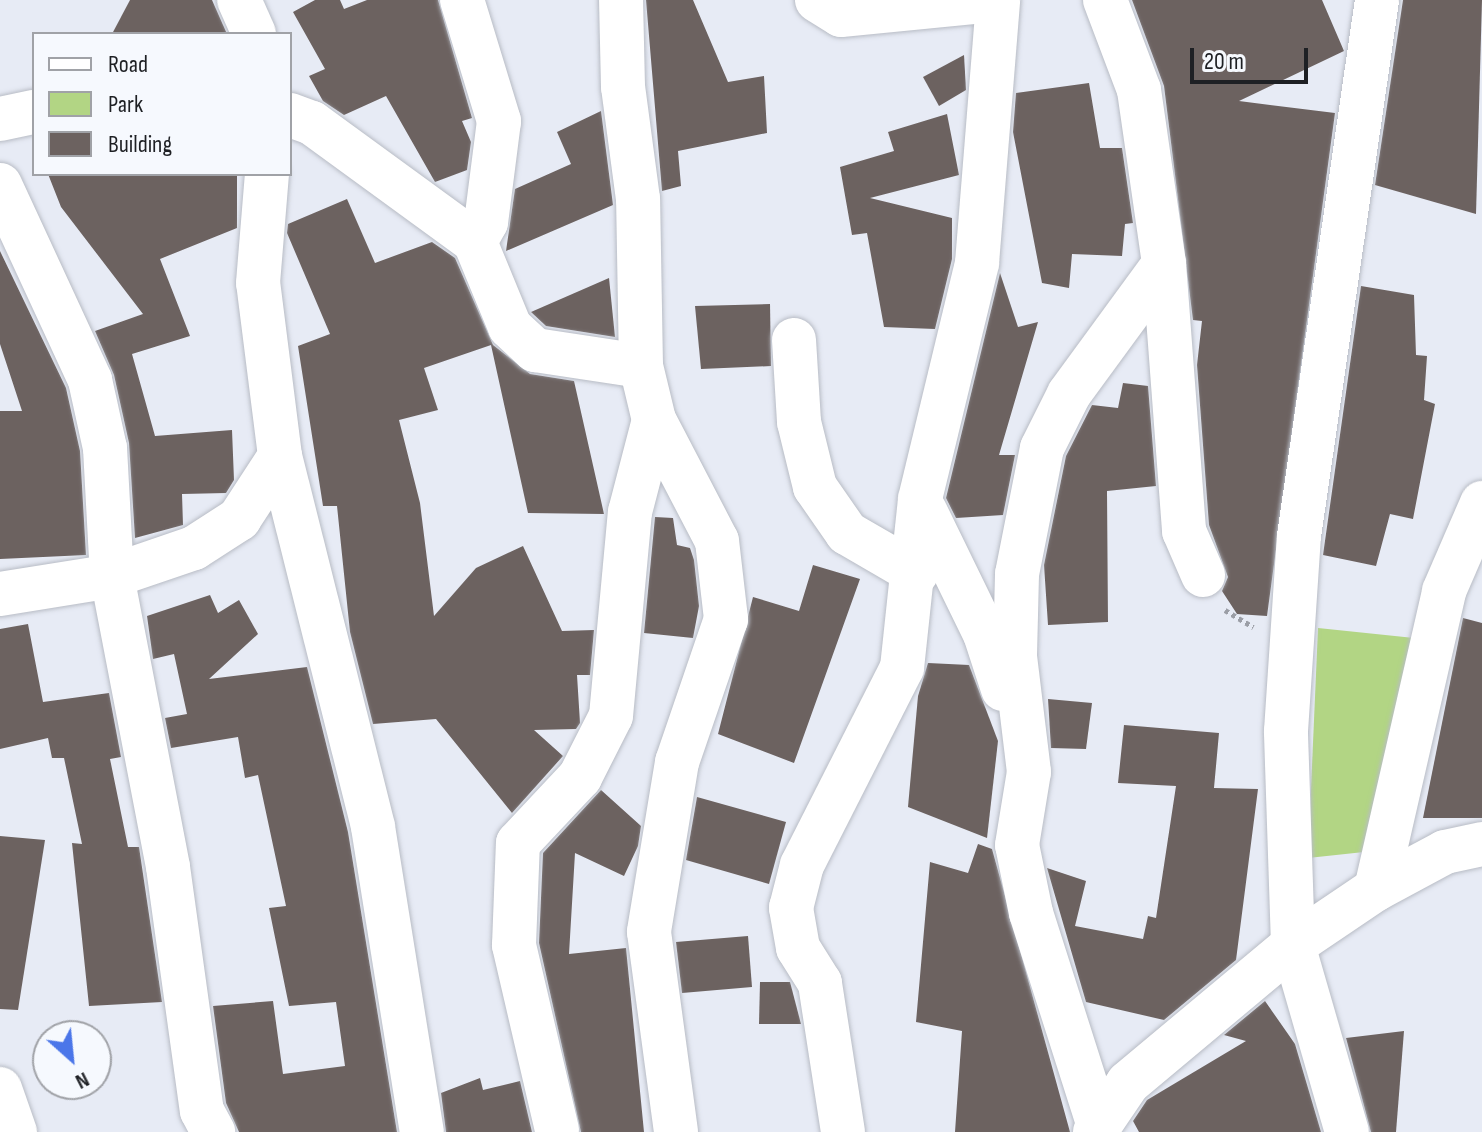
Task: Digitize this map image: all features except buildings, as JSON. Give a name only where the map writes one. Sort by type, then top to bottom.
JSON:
[{"type":"street","points":[[239,0],[253,32]]},
{"type":"street","points":[[462,0],[499,121],[486,222],[475,242]]},
{"type":"street","points":[[621,0],[623,87],[638,199],[641,366],[654,420],[717,541],[726,619],[677,762],[649,932],[658,1042],[676,1132]]},
{"type":"street","points":[[817,0],[841,15],[995,0],[977,263],[920,499],[916,573],[902,668],[802,865],[791,908],[798,948],[820,983],[843,1132]]},
{"type":"street","points":[[1105,0],[1139,90],[1164,264],[1184,531],[1203,575]]},
{"type":"street","points":[[1347,1132],[1293,945],[1286,731],[1296,647],[1299,536],[1377,0]]},
{"type":"street","points":[[0,119],[32,112]]},
{"type":"street","points":[[292,116],[312,123],[475,242],[510,327],[535,350],[641,366]]},
{"type":"street","points":[[267,176],[258,283],[280,456],[373,827],[422,1132]]},
{"type":"street","points":[[0,185],[90,380],[105,448],[112,576],[168,867],[202,1111],[213,1132]]},
{"type":"street","points":[[1097,1127],[1020,858],[1029,772],[1015,656],[1017,574],[1042,448],[1069,394],[1164,264]]},
{"type":"street","points":[[794,340],[799,422],[815,487],[847,533],[916,573]]},
{"type":"street","points":[[557,1130],[514,945],[518,843],[580,777],[611,716],[630,512],[654,420]]},
{"type":"street","points":[[0,594],[112,576],[194,548],[239,519],[280,456]]},
{"type":"street","points":[[920,499],[985,634],[1029,772]]},
{"type":"street","points":[[1376,889],[1444,591],[1482,503]]},
{"type":"street","points":[[1097,1127],[1138,1073],[1293,945],[1376,889],[1445,852],[1482,844]]},
{"type":"street","points":[[0,1089],[15,1132]]},
{"type":"path","points":[[1203,575],[1229,616],[1296,647]]},
{"type":"green space","points":[[1318,628],[1414,638],[1364,852],[1308,858]]}]
